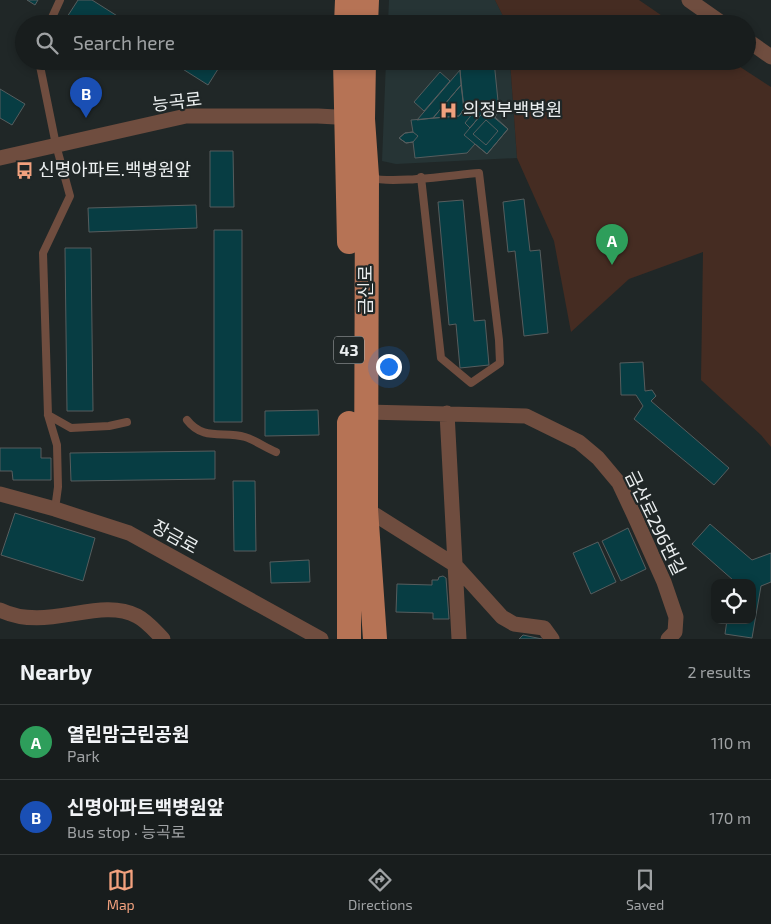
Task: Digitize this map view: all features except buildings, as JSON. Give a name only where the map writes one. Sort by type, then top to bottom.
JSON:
[{"type":"main road","points":[[346,15],[347,0]]},
{"type":"main road","points":[[366,15],[367,0]]},
{"type":"main road","name":"금신로","points":[[346,70],[354,118],[367,176],[366,509],[375,639]]},
{"type":"main road","name":"금신로","points":[[349,639],[349,212],[354,118],[362,70]]},
{"type":"street","points":[[689,0],[710,15]]},
{"type":"street","points":[[756,46],[771,56]]},
{"type":"street","name":"능곡로","points":[[0,158],[186,116],[318,116],[354,118]]},
{"type":"street","name":"금산로296번길","points":[[366,412],[526,416],[579,442],[598,458],[619,483],[664,582],[676,617],[675,637]]},
{"type":"street","points":[[447,413],[459,639]]},
{"type":"street","name":"장금로","points":[[0,494],[55,509],[129,533],[320,639]]},
{"type":"street","points":[[366,509],[454,565],[502,617],[514,624],[544,628],[552,639]]},
{"type":"street","points":[[0,610],[25,618],[41,619],[121,610],[138,616],[163,639]]},
{"type":"lane","points":[[53,15],[60,0]]},
{"type":"lane","points":[[41,70],[56,145],[70,196],[43,253],[48,415],[57,444],[58,487],[55,509]]},
{"type":"lane","points":[[367,176],[381,181],[421,177],[479,173],[499,340],[500,363],[471,383],[441,358],[421,177]]},
{"type":"lane","points":[[48,415],[70,428],[109,426],[127,422]]},
{"type":"lane","points":[[187,420],[194,430],[211,434],[245,437],[276,452]]},
{"type":"shaded area","points":[[389,0],[495,0],[502,15],[388,15]]},
{"type":"shaded area","points":[[495,0],[639,0],[661,15],[502,15]]},
{"type":"shaded area","name":"의정부백병원","points":[[386,70],[511,70],[517,158],[396,164],[382,161]]},
{"type":"shaded area","points":[[511,70],[745,70],[771,87],[771,447],[761,435],[701,380],[703,252],[629,279],[571,332],[554,241],[517,158]]},
{"type":"place","name":"의정부백병원","points":[[449,110]]},
{"type":"place","name":"신명아파트백병원앞","points":[[86,118]]},
{"type":"place","name":"신명아파트.백병원앞","points":[[24,170]]},
{"type":"place","name":"열린맘근린공원","points":[[612,265]]}]
